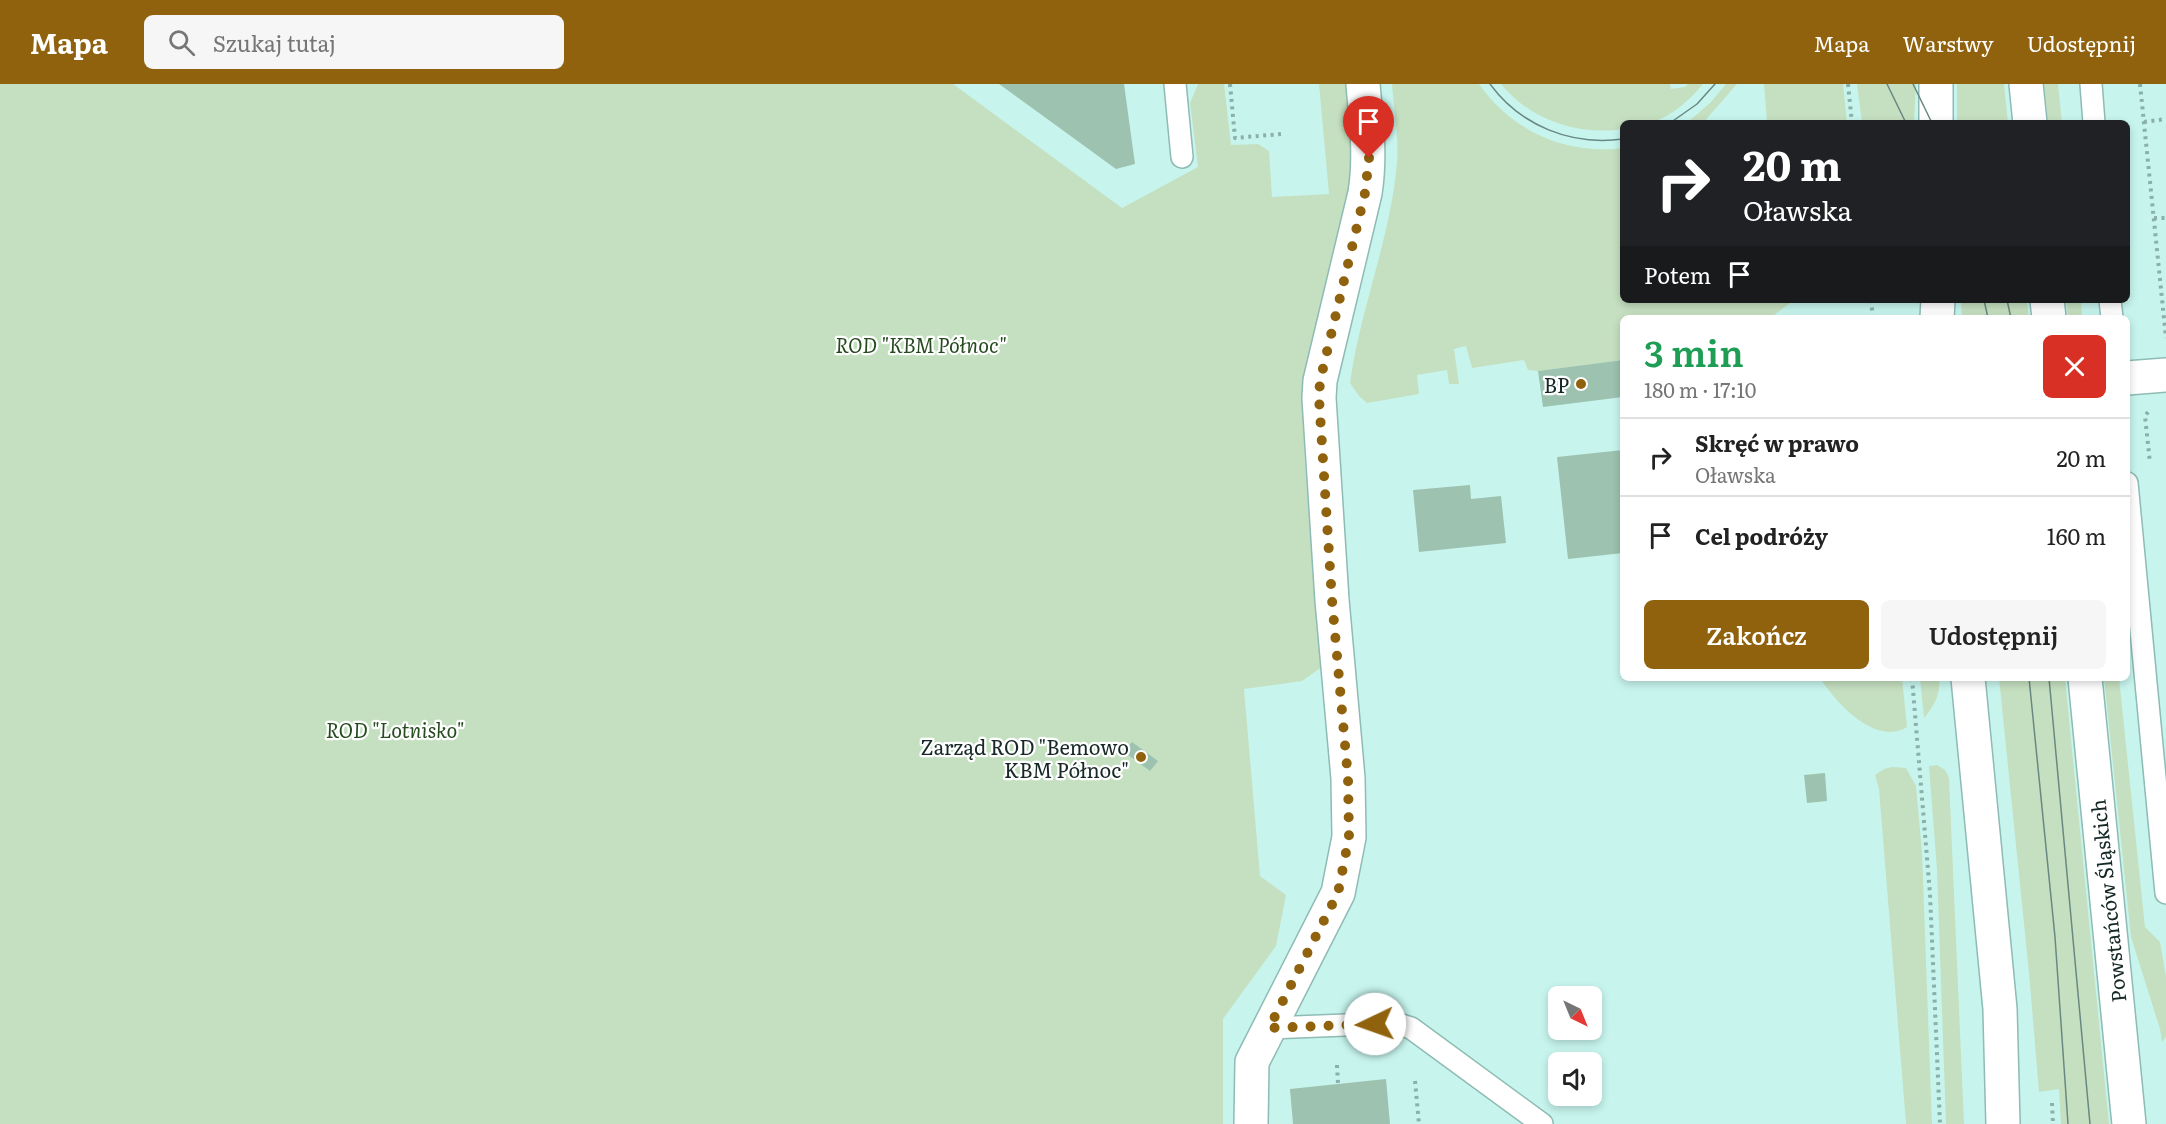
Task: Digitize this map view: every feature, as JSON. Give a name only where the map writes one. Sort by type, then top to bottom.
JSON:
[{"type":"street","points":[[1251,1124],[1252,1062],[1338,893],[1349,837],[1348,778],[1332,600],[1319,398],[1320,381],[1365,193],[1369,158],[1363,84]]},
{"type":"street","points":[[1936,84],[1936,120]]},
{"type":"street","points":[[2026,84],[2030,120]]},
{"type":"street","points":[[2130,378],[2166,375]]},
{"type":"street","points":[[1968,681],[2000,1009],[2003,1124]]},
{"type":"street","name":"Powstańców Śląskich","points":[[2085,681],[2129,1124]]},
{"type":"lane","points":[[1175,84],[1182,157]]},
{"type":"lane","points":[[2091,84],[2094,120]]},
{"type":"lane","points":[[2130,515],[2166,893]]},
{"type":"lane","points":[[1269,1028],[1395,1023],[1411,1028],[1542,1124]]},
{"type":"path","points":[[1230,84],[1235,138],[1281,134]]},
{"type":"path","points":[[1848,84],[1852,120]]},
{"type":"path","points":[[2140,84],[2166,338]]},
{"type":"path","points":[[2144,122],[2166,119]]},
{"type":"path","points":[[2154,219],[2166,218]]},
{"type":"path","points":[[1912,681],[1930,894],[1940,1124]]},
{"type":"path","points":[[1337,1065],[1338,1084]]},
{"type":"path","points":[[1415,1081],[1419,1124]]},
{"type":"path","points":[[2052,1104],[2053,1124]]},
{"type":"green space","name":"ROD \"Lotnisko\"","points":[[0,84],[953,84],[1122,208],[1198,167],[1190,103],[1198,84],[1224,84],[1231,145],[1258,144],[1269,151],[1272,197],[1329,194],[1319,84],[1345,84],[1352,121],[1349,188],[1310,352],[1303,402],[1305,464],[1322,667],[1302,681],[1244,689],[1260,876],[1286,895],[1276,946],[1223,1019],[1223,1124],[0,1124]]},
{"type":"green space","points":[[1392,84],[1479,84],[1507,115],[1542,136],[1581,148],[1620,148],[1620,303],[1790,303],[1774,315],[1620,315],[1620,360],[1538,371],[1528,370],[1524,360],[1472,368],[1466,346],[1454,349],[1459,384],[1449,384],[1447,370],[1417,375],[1419,394],[1367,403],[1350,383],[1361,328],[1389,218],[1397,162]]},
{"type":"green space","points":[[1501,84],[1670,84],[1671,89],[1685,87],[1688,84],[1703,84],[1685,102],[1658,120],[1620,120],[1620,129],[1606,131],[1556,123],[1540,116],[1513,97]]},
{"type":"green space","points":[[1726,84],[1737,84],[1706,120],[1690,120],[1711,102]]},
{"type":"green space","points":[[1764,84],[1843,84],[1847,120],[1767,120]]},
{"type":"green space","points":[[1857,84],[1916,84],[1914,120],[1862,120]]},
{"type":"green space","points":[[1957,84],[2004,84],[2008,120],[1957,120]]},
{"type":"green space","points":[[2044,84],[2058,84],[2062,120],[2048,120]]},
{"type":"green space","points":[[1961,303],[2027,303],[2029,315],[1962,315]]},
{"type":"green space","points":[[2066,303],[2081,303],[2082,315],[2068,315]]},
{"type":"green space","points":[[1822,681],[1902,681],[1907,727],[1895,732],[1870,727],[1846,709]]},
{"type":"green space","points":[[1920,681],[1939,681],[1936,700],[1924,718]]},
{"type":"green space","points":[[1999,681],[2065,681],[2109,1124],[2061,1124],[2059,1089],[2039,1092]]},
{"type":"green space","points":[[2104,681],[2119,681],[2145,927],[2160,942],[2166,977],[2166,1037],[2162,1042],[2131,937]]},
{"type":"green space","points":[[1937,765],[1945,770],[1949,778],[1964,1124],[1946,1124],[1937,870],[1929,766]]},
{"type":"green space","points":[[1892,767],[1906,768],[1916,786],[1922,852],[1932,1124],[1906,1124],[1879,789],[1875,775]]},
{"type":"building","points":[[999,84],[1124,84],[1135,164],[1116,169]]},
{"type":"building","name":"BP","points":[[1620,360],[1620,397],[1543,407],[1538,371]]},
{"type":"building","points":[[1620,450],[1620,553],[1568,559],[1557,457]]},
{"type":"building","points":[[1470,485],[1471,499],[1501,496],[1506,543],[1419,552],[1413,490]]},
{"type":"building","name":"Zarząd ROD \"Bemowo KBM Północ\"","points":[[1132,742],[1158,761],[1150,771],[1124,752]]},
{"type":"building","points":[[1825,773],[1827,801],[1807,803],[1804,775]]},
{"type":"building","points":[[1386,1079],[1390,1124],[1293,1124],[1290,1089]]},
{"type":"tram line","points":[[1490,84],[1502,99],[1517,111],[1532,122],[1549,130],[1585,139],[1620,139]]},
{"type":"tram line","points":[[1674,120],[1697,104],[1715,84]]},
{"type":"tram line","points":[[1887,84],[1905,120]]},
{"type":"tram line","points":[[1913,84],[1931,120]]},
{"type":"tram line","points":[[1985,303],[1987,315]]},
{"type":"tram line","points":[[2008,303],[2010,315]]},
{"type":"tram line","points":[[2029,681],[2055,937],[2068,1124]]},
{"type":"tram line","points":[[2049,681],[2090,1124]]},
{"type":"place","name":"BP","points":[[1581,384]]},
{"type":"place","name":"Zarząd ROD \"Bemowo KBM Północ\"","points":[[1141,757]]},
{"type":"route","points":[[1369,158],[1365,193],[1320,381],[1319,398],[1332,600],[1348,778],[1349,837],[1338,893],[1269,1028],[1375,1024]]},
{"type":"park label","name":"ROD \"KBM Północ\"","points":[[921,344]]}]
